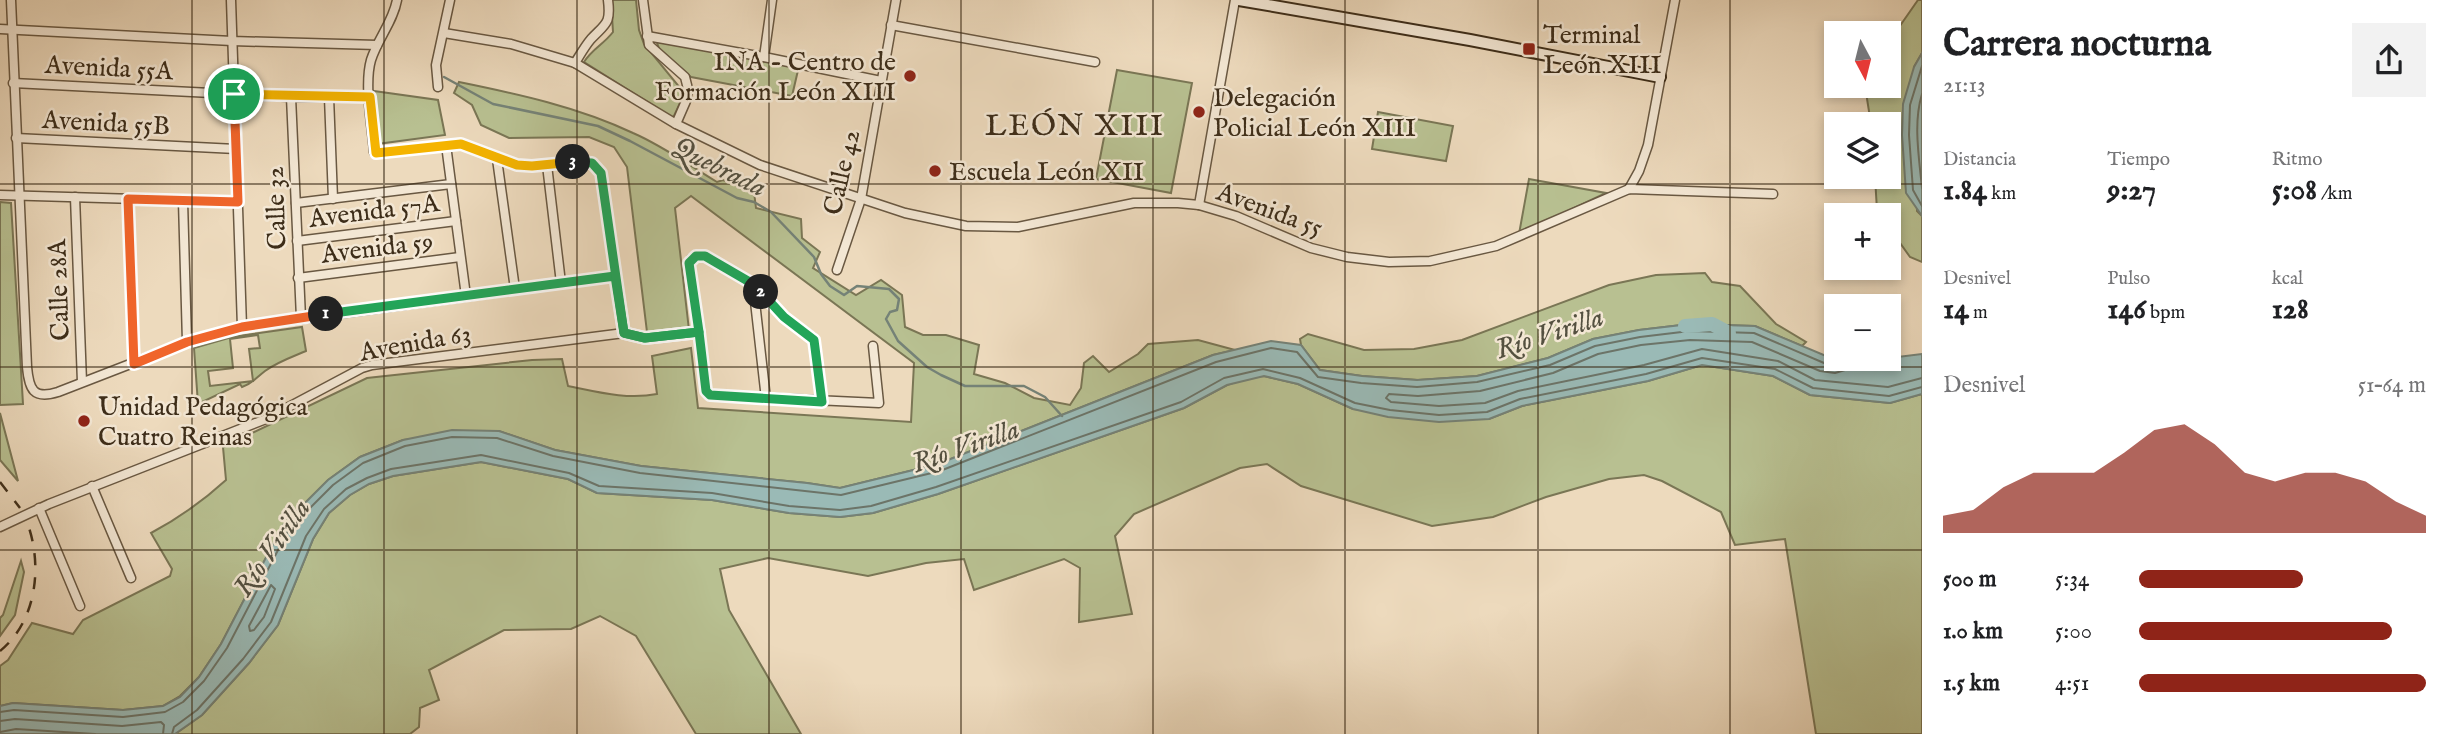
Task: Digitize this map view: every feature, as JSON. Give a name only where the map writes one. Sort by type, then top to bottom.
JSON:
[{"type":"street","points":[[11,0],[27,378],[29,386],[36,393],[51,394],[187,342],[242,327],[615,276]]},
{"type":"street","points":[[231,0],[242,327]]},
{"type":"street","points":[[397,0],[392,17],[370,63],[375,152],[466,145],[497,159],[524,166],[580,161],[595,165],[602,178],[624,333]]},
{"type":"street","points":[[439,87],[436,65],[448,0]]},
{"type":"street","points":[[575,63],[589,41],[607,24],[608,0]]},
{"type":"street","points":[[643,0],[649,45],[685,79],[688,89],[676,124]]},
{"type":"street","points":[[764,57],[772,0]]},
{"type":"street","name":"Calle 42","points":[[837,270],[860,199],[897,0]]},
{"type":"street","points":[[1199,205],[1237,0],[1470,40],[1660,77]]},
{"type":"street","points":[[1629,189],[1648,145],[1675,0]]},
{"type":"street","points":[[891,25],[1095,62]]},
{"type":"street","points":[[0,29],[233,41],[377,44]]},
{"type":"street","name":"Avenida 55","points":[[444,33],[511,44],[575,63],[676,124],[760,165],[860,199],[928,219],[966,226],[1017,227],[1041,224],[1134,203],[1199,205],[1236,216],[1311,248],[1348,257],[1389,262],[1430,261],[1496,246],[1629,189],[1773,194]]},
{"type":"street","points":[[647,36],[881,81]]},
{"type":"street","name":"Avenida 55A","points":[[13,83],[291,97],[370,97]]},
{"type":"street","name":"Calle 32","points":[[291,97],[301,318]]},
{"type":"street","points":[[329,97],[333,199]]},
{"type":"street","name":"Avenida 55B","points":[[16,138],[236,149]]},
{"type":"street","points":[[446,145],[466,296]]},
{"type":"street","points":[[497,159],[515,289]]},
{"type":"street","points":[[547,165],[561,283]]},
{"type":"street","points":[[296,202],[451,184]]},
{"type":"street","points":[[0,195],[238,202]]},
{"type":"street","name":"Calle 28A","points":[[75,197],[82,382]]},
{"type":"street","points":[[128,199],[134,364]]},
{"type":"street","points":[[183,201],[187,342]]},
{"type":"street","name":"Avenida 57A","points":[[298,241],[456,221]]},
{"type":"street","points":[[822,402],[812,337],[784,317],[753,284],[705,256],[691,259],[689,263],[708,394],[822,402],[878,403],[880,401],[873,346]]},
{"type":"street","name":"Avenida 59","points":[[298,278],[460,257]]},
{"type":"street","points":[[753,284],[766,399]]},
{"type":"street","name":"Avenida 63","points":[[0,527],[92,486],[266,419],[372,365],[624,333],[645,338],[699,332]]},
{"type":"street","points":[[92,486],[131,578]]},
{"type":"street","points":[[39,508],[80,606]]},
{"type":"green space","points":[[611,0],[636,0],[639,30],[644,44],[681,89],[680,103],[673,118],[584,62],[613,32]]},
{"type":"green space","points":[[1918,0],[1922,0],[1922,53],[1914,67],[1917,211],[1922,216],[1922,262],[1910,257],[1901,244],[1901,203],[1877,203],[1876,189],[1901,189],[1901,112],[1869,112],[1867,98],[1901,98],[1901,24]]},
{"type":"green space","points":[[656,40],[799,66],[792,96],[691,77],[660,51]]},
{"type":"green space","points":[[1117,70],[1192,83],[1171,193],[1096,179]]},
{"type":"green space","points":[[459,82],[591,116],[644,138],[717,182],[723,180],[754,192],[756,208],[801,219],[802,238],[820,252],[813,268],[856,295],[881,280],[902,295],[905,327],[923,335],[946,335],[979,345],[974,374],[1005,383],[1034,398],[1070,405],[1081,388],[1084,363],[1093,356],[1109,372],[1138,354],[1148,344],[1198,340],[1235,350],[1213,355],[938,464],[840,488],[641,466],[555,450],[499,431],[403,440],[360,457],[328,480],[283,525],[221,644],[199,677],[180,696],[163,706],[123,710],[13,703],[0,706],[0,666],[8,660],[32,623],[73,634],[83,620],[170,576],[172,569],[151,533],[190,509],[226,480],[223,447],[367,378],[562,359],[568,386],[612,394],[646,396],[657,394],[652,356],[691,348],[698,408],[911,422],[914,363],[691,196],[675,208],[689,330],[647,332],[627,167],[614,147],[589,137],[509,138],[481,125],[472,105],[454,93]]},
{"type":"green space","points":[[374,91],[438,100],[445,135],[377,144]]},
{"type":"green space","points":[[1378,112],[1453,126],[1446,161],[1372,149]]},
{"type":"green space","points":[[1529,179],[1606,193],[1519,234]]},
{"type":"green space","points":[[0,202],[11,203],[23,404],[0,405]]},
{"type":"green space","points":[[1705,273],[1712,282],[1740,286],[1776,324],[1806,342],[1802,346],[1755,326],[1690,324],[1593,339],[1548,358],[1477,376],[1418,380],[1320,370],[1301,345],[1300,339],[1308,334],[1364,350],[1414,349],[1462,340],[1609,285],[1656,275]]},
{"type":"green space","points":[[302,327],[306,351],[274,365],[252,382],[242,387],[240,384],[198,404],[194,348],[232,337]],"holes":[[[258,335],[260,348],[249,349],[253,381],[210,386],[208,371],[233,368],[230,339]]]},
{"type":"green space","points":[[1702,365],[1773,376],[1810,395],[1890,403],[1922,394],[1922,734],[1816,734],[1785,539],[1735,545],[1721,512],[1662,481],[1644,475],[1609,479],[1546,497],[1493,517],[1432,526],[1301,486],[1267,464],[1240,468],[1134,514],[1115,536],[1132,614],[1079,622],[1080,568],[1064,559],[974,590],[964,559],[926,563],[868,576],[768,558],[720,569],[729,610],[801,734],[696,734],[636,636],[600,616],[571,629],[504,630],[429,670],[439,700],[420,708],[419,727],[410,734],[175,734],[202,715],[249,663],[278,625],[313,539],[329,513],[350,495],[369,484],[393,476],[481,462],[568,479],[597,493],[712,500],[789,513],[840,517],[873,513],[938,494],[1184,408],[1227,385],[1247,378],[1264,376],[1298,384],[1353,409],[1489,419],[1522,406],[1648,381]]},
{"type":"green space","points":[[0,413],[18,481],[0,460]]},
{"type":"green space","points":[[21,561],[24,572],[15,615],[0,636],[0,618]]},
{"type":"water","points":[[1922,53],[1922,216],[1906,193],[1902,135],[1903,104],[1914,67]]},
{"type":"water","name":"Río Virilla","points":[[1690,324],[1755,326],[1824,355],[1824,371],[1901,371],[1901,357],[1922,354],[1922,394],[1890,403],[1810,395],[1773,376],[1702,365],[1648,381],[1522,406],[1489,419],[1439,422],[1388,417],[1353,409],[1298,384],[1264,376],[1227,385],[1184,408],[938,494],[873,513],[840,517],[789,513],[712,500],[597,493],[568,479],[481,462],[393,476],[369,484],[350,495],[329,513],[313,539],[278,625],[249,663],[202,715],[175,734],[0,734],[0,706],[13,703],[123,710],[163,706],[180,697],[199,677],[221,644],[283,525],[328,480],[360,457],[403,440],[452,430],[499,431],[555,450],[641,466],[840,488],[938,464],[1213,355],[1271,341],[1301,345],[1320,370],[1417,380],[1477,376],[1548,358],[1593,339]]},
{"type":"waterway","name":"Quebrada","points":[[444,77],[493,104],[598,126],[737,198],[754,202],[771,212],[814,257],[830,286],[844,295],[857,286],[889,289],[899,299],[897,310],[890,312],[886,319],[898,341],[927,367],[965,386],[1024,386],[1045,397],[1062,416]]},
{"type":"waterway","name":"Río Virilla","points":[[1685,326],[1712,324],[1729,333]]},
{"type":"railway","points":[[0,482],[20,508]]},
{"type":"railway","points":[[0,651],[22,624],[33,591],[35,556],[27,522]]},
{"type":"place","name":"Terminal León XIII","points":[[1529,49]]},
{"type":"place","name":"INA - Centro de Formación León XIII","points":[[910,76]]},
{"type":"place","name":"Delegación Policial León XIII","points":[[1199,112]]},
{"type":"place","name":"Escuela León XII","points":[[935,171]]},
{"type":"place","name":"Unidad Pedagógica Cuatro Reinas","points":[[84,421]]},
{"type":"district","name":"LEÓN XIII","points":[[1075,125]]},
{"type":"route","points":[[234,94],[238,202],[128,199],[134,364],[187,342],[242,327],[615,276],[624,333],[645,338],[699,332],[689,262],[701,255],[757,287],[784,317],[812,337],[822,402],[710,395],[706,391],[699,332],[645,338],[624,333],[602,178],[598,168],[592,163],[580,161],[517,165],[461,144],[376,153],[370,97],[234,94]]}]
